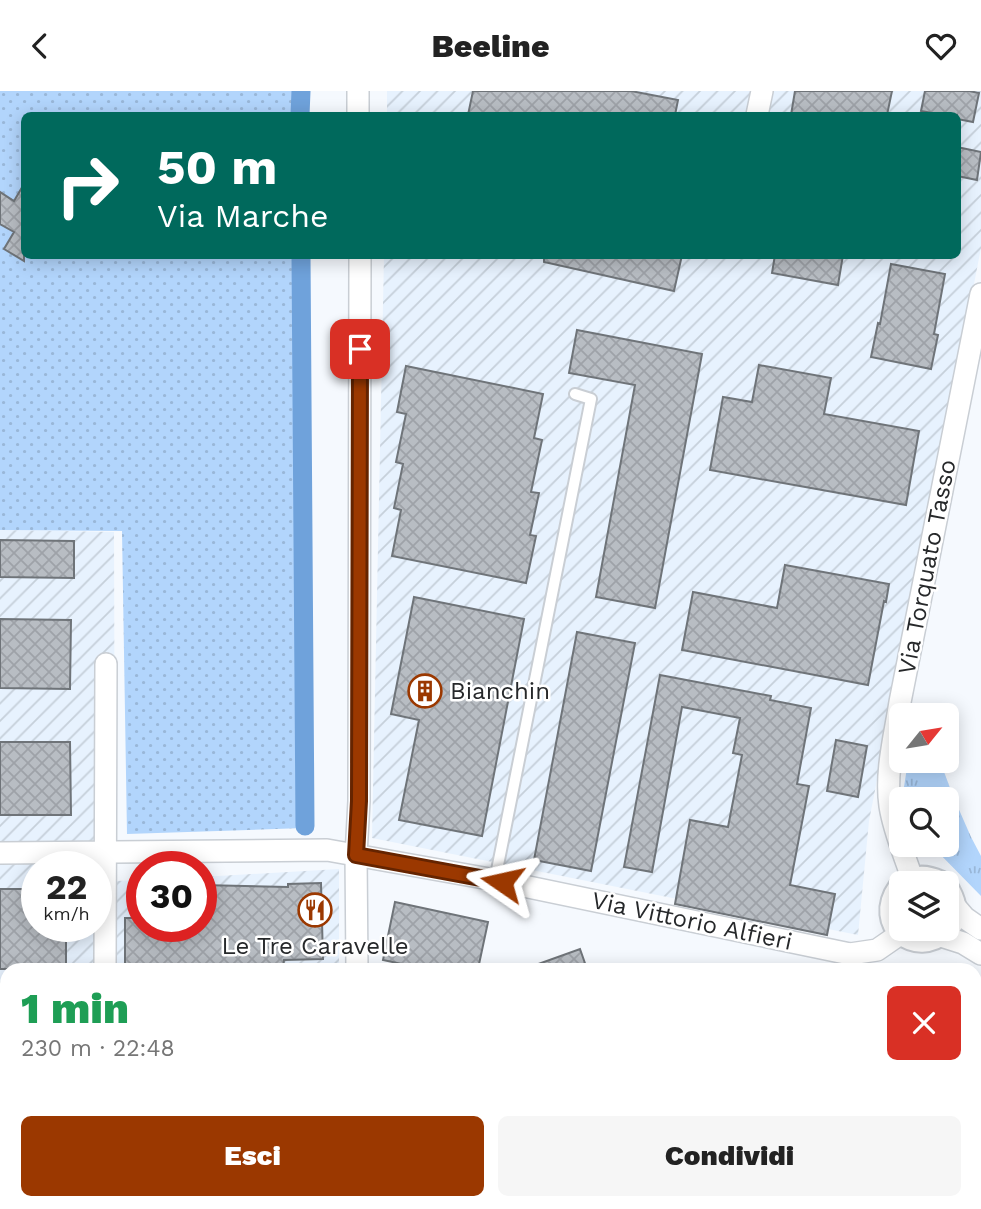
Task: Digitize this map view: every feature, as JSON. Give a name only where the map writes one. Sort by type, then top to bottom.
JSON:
[{"type":"street","points":[[358,91],[358,112]]},
{"type":"street","points":[[758,112],[762,91]]},
{"type":"street","points":[[357,963],[360,265]]},
{"type":"street","name":"Via Torquato Tasso","points":[[904,871],[890,803],[890,768],[901,702],[977,334],[981,294]]},
{"type":"street","points":[[106,664],[106,851]]},
{"type":"street","name":"Via Vittorio Alfieri","points":[[112,852],[327,850],[495,880],[850,954],[877,950],[890,941]]},
{"type":"street","name":"Via Vittorio Alfieri","points":[[0,853],[21,853]]},
{"type":"street","points":[[959,916],[981,929]]},
{"type":"street","points":[[959,936],[963,943],[981,954]]},
{"type":"street","points":[[105,942],[105,963]]},
{"type":"lane","points":[[495,880],[592,399],[575,394]]},
{"type":"shaded area","points":[[387,91],[981,91],[981,248],[892,703],[889,703],[889,719],[869,821],[858,935],[372,838],[384,259],[961,259],[961,112],[387,112]]},
{"type":"shaded area","points":[[0,530],[114,532],[115,881],[126,881],[126,942],[217,942],[217,876],[339,869],[339,963],[0,963]]},
{"type":"green space","points":[[0,91],[298,91],[299,112],[21,112],[21,259],[300,259],[304,828],[127,834],[122,531],[0,530]]},
{"type":"green space","points":[[906,773],[944,773],[950,787],[904,787]]},
{"type":"green space","points":[[959,810],[981,856],[981,896],[943,857],[959,857]]},
{"type":"building","points":[[473,91],[631,91],[678,100],[676,112],[469,112]]},
{"type":"building","points":[[795,91],[892,91],[888,112],[792,112]]},
{"type":"building","points":[[925,91],[979,93],[973,122],[961,120],[961,112],[921,111]]},
{"type":"building","points":[[961,148],[981,152],[977,180],[961,177]]},
{"type":"building","points":[[21,189],[21,259],[24,261],[4,249],[14,232],[0,224],[0,192],[14,201]]},
{"type":"building","points":[[544,259],[681,259],[674,291],[544,262]]},
{"type":"building","points":[[774,259],[842,259],[838,285],[772,273]]},
{"type":"building","points":[[891,264],[945,274],[934,334],[938,335],[931,369],[871,357]]},
{"type":"building","points":[[577,330],[702,354],[655,608],[596,597],[635,385],[569,373]]},
{"type":"building","points":[[759,365],[831,378],[824,414],[919,431],[906,505],[710,470],[723,397],[752,402]]},
{"type":"building","points":[[406,366],[543,394],[534,438],[542,440],[531,492],[539,493],[530,535],[536,536],[526,583],[392,556],[401,510],[394,508],[403,464],[396,462],[406,414],[397,412]]},
{"type":"building","points":[[0,540],[74,541],[74,578],[0,577]]},
{"type":"building","points":[[785,565],[889,584],[868,685],[682,650],[693,592],[777,608]]},
{"type":"building","points":[[414,597],[524,619],[482,836],[399,820],[419,720],[391,714]]},
{"type":"building","points":[[0,619],[71,620],[70,689],[0,688]]},
{"type":"building","points":[[577,632],[635,643],[591,871],[534,860]]},
{"type":"building","points":[[660,675],[771,696],[770,700],[811,708],[797,784],[809,786],[790,885],[835,894],[827,935],[675,904],[690,820],[728,827],[742,755],[733,753],[740,718],[682,707],[652,872],[624,867]]},
{"type":"building","points":[[836,740],[867,746],[858,797],[827,791]]},
{"type":"building","points":[[0,742],[70,742],[71,815],[0,815]]},
{"type":"building","points":[[321,883],[323,959],[284,960],[284,963],[125,963],[125,918],[126,942],[217,942],[217,885],[288,887],[288,884]]},
{"type":"building","points":[[0,889],[21,889],[21,942],[66,942],[66,963],[0,963]]},
{"type":"building","points":[[395,902],[488,922],[479,963],[397,963],[383,960]]},
{"type":"building","points":[[580,949],[585,963],[541,963]]},
{"type":"waterway","points":[[300,112],[301,91]]},
{"type":"waterway","points":[[301,259],[305,826]]},
{"type":"place","name":"Bianchin","points":[[425,691]]},
{"type":"place","name":"Le Tre Caravelle","points":[[315,910]]},
{"type":"route","points":[[360,349],[359,801],[356,855],[502,882]]}]
